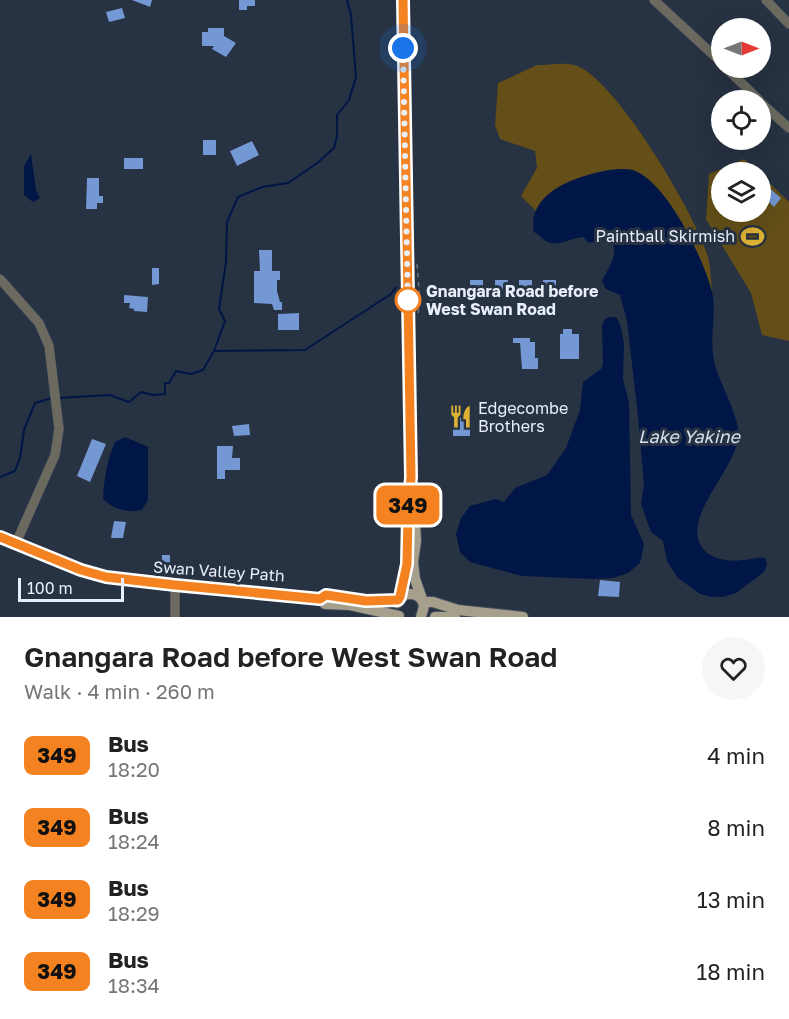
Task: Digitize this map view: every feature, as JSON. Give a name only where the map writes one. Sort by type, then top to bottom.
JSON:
[{"type":"main road","points":[[403,0],[411,477],[416,528],[413,562],[424,610],[421,617]]},
{"type":"main road","points":[[399,617],[396,608],[407,564],[411,477]]},
{"type":"main road","points":[[0,537],[81,570],[106,577],[320,599],[326,595],[366,601],[399,599],[409,594],[418,596],[422,601],[458,610],[523,617]]},
{"type":"main road","points":[[320,599],[325,604],[350,605],[399,617]]},
{"type":"main road","points":[[435,617],[455,617]]},
{"type":"street","points":[[654,0],[711,53]]},
{"type":"street","points":[[766,0],[789,24]]},
{"type":"street","points":[[736,78],[749,90]]},
{"type":"street","points":[[771,111],[789,128]]},
{"type":"street","points":[[0,279],[39,323],[49,346],[59,429],[55,455],[16,543]]},
{"type":"street","points":[[175,585],[175,617]]},
{"type":"shaded area","points":[[570,64],[591,74],[631,120],[671,181],[701,238],[709,261],[712,293],[696,251],[683,226],[667,201],[639,173],[620,169],[587,175],[558,188],[536,211],[521,196],[537,168],[535,151],[500,139],[495,125],[498,83],[537,65]]},
{"type":"shaded area","name":"Paintball Skirmish","points":[[711,173],[711,222],[771,222],[771,185],[789,202],[789,341],[762,335],[751,293],[706,219],[709,174]]},
{"type":"water","points":[[31,154],[36,190],[40,198],[33,202],[24,195],[24,166]]},
{"type":"water","name":"Lake Yakine","points":[[621,169],[633,170],[647,178],[671,206],[693,242],[712,292],[714,360],[733,410],[738,438],[735,451],[703,510],[698,524],[698,538],[704,550],[722,560],[765,558],[767,565],[764,572],[736,593],[723,597],[700,594],[678,578],[667,561],[663,541],[651,532],[641,504],[644,485],[627,321],[620,295],[606,289],[602,281],[613,257],[612,241],[604,238],[589,243],[583,237],[550,243],[534,232],[534,217],[540,204],[549,194],[577,179]]},
{"type":"water","points":[[616,317],[620,324],[624,343],[623,379],[629,403],[631,515],[644,544],[640,563],[628,573],[613,578],[594,579],[522,576],[470,562],[460,552],[456,534],[461,518],[470,506],[495,499],[504,502],[515,488],[547,475],[566,448],[580,410],[583,382],[601,369],[603,364],[602,326],[605,319]]},
{"type":"water","points":[[125,437],[148,447],[148,500],[142,510],[121,510],[103,499],[106,470],[112,449],[115,442]]},
{"type":"building","points":[[132,0],[152,0],[150,7]]},
{"type":"building","points":[[239,0],[255,0],[255,6],[247,6],[247,10],[239,10]]},
{"type":"building","points":[[122,8],[125,18],[109,22],[106,12]]},
{"type":"building","points":[[208,28],[224,28],[224,36],[236,43],[226,57],[212,49],[214,46],[202,46],[202,32],[208,32]]},
{"type":"building","points":[[203,140],[216,140],[216,155],[203,155]]},
{"type":"building","points":[[252,141],[259,155],[237,166],[230,151]]},
{"type":"building","points":[[124,158],[143,158],[143,169],[124,169]]},
{"type":"building","points":[[87,178],[99,178],[99,196],[103,196],[103,203],[97,203],[97,209],[86,209]]},
{"type":"building","points":[[771,189],[781,198],[774,207],[771,204]]},
{"type":"building","points":[[259,250],[272,250],[272,271],[280,271],[277,291],[280,302],[282,302],[282,310],[274,310],[272,304],[254,303],[254,271],[260,271]]},
{"type":"building","points":[[152,268],[159,268],[159,284],[152,285]]},
{"type":"building","points":[[470,280],[483,280],[483,291],[470,291]]},
{"type":"building","points":[[495,280],[508,280],[508,292],[495,292]]},
{"type":"building","points":[[519,280],[532,280],[532,292],[519,292]]},
{"type":"building","points":[[543,280],[556,280],[556,291],[543,291]]},
{"type":"building","points":[[124,295],[148,297],[147,312],[134,311],[129,308],[130,303],[124,303]]},
{"type":"building","points":[[430,296],[435,296],[435,316],[429,316]]},
{"type":"building","points":[[299,313],[299,330],[278,330],[278,314]]},
{"type":"building","points":[[563,329],[572,329],[572,334],[579,334],[579,359],[560,359],[560,334],[563,334]]},
{"type":"building","points":[[513,338],[530,338],[530,342],[535,342],[538,369],[522,369],[520,343],[513,343]]},
{"type":"building","points":[[453,412],[468,413],[470,436],[453,436]]},
{"type":"building","points":[[249,424],[250,435],[234,436],[232,426]]},
{"type":"building","points":[[92,439],[106,444],[90,482],[77,476]]},
{"type":"building","points":[[217,446],[233,446],[232,458],[240,458],[240,470],[225,470],[225,479],[217,479]]},
{"type":"building","points":[[114,521],[126,522],[123,538],[111,538]]},
{"type":"building","points":[[162,555],[170,555],[170,569],[162,569]]},
{"type":"building","points":[[600,580],[620,582],[619,597],[598,596]]},
{"type":"waterway","points":[[58,398],[109,395],[129,402],[141,392],[153,395],[165,394],[165,383],[169,383],[176,371],[191,374],[203,370],[214,351],[225,321],[219,309],[226,262],[227,222],[238,197],[262,187],[288,183],[316,164],[334,148],[337,136],[337,115],[349,100],[356,77],[351,15],[347,0]]},
{"type":"waterway","points":[[214,351],[305,350],[391,294],[396,287]]},
{"type":"waterway","points":[[0,477],[15,471],[20,458],[24,430],[35,403],[52,398]]},
{"type":"bus line","name":"349","points":[[0,537],[81,570],[106,577],[320,599],[326,595],[366,601],[398,600],[407,564],[411,477],[403,0]]},
{"type":"place","name":"Paintball Skirmish","points":[[753,236]]},
{"type":"place","name":"Gnangara Road before West Swan Road","points":[[408,300]]},
{"type":"place","name":"Edgecombe Brothers","points":[[460,417]]},
{"type":"route","points":[[403,48],[408,310],[408,300]]}]
